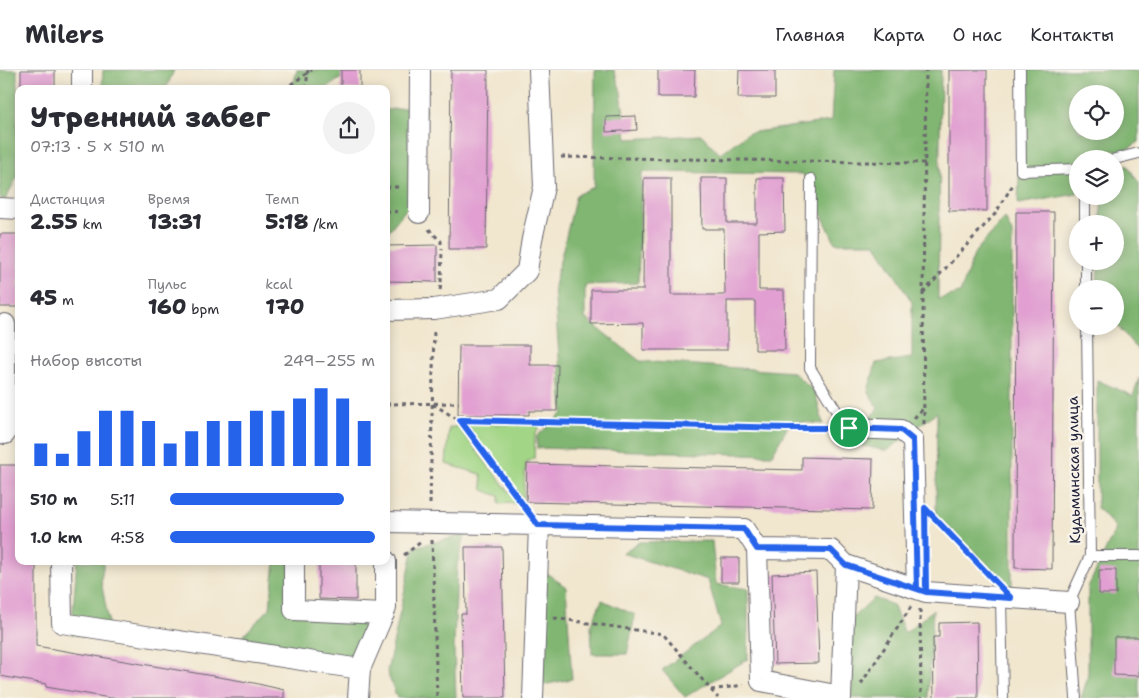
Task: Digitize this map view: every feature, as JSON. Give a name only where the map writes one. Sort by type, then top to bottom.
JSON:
[{"type":"street","points":[[82,70],[82,85]]},
{"type":"street","points":[[419,213],[420,70]]},
{"type":"street","points":[[390,310],[434,309],[499,299],[527,271],[544,187],[539,70]]},
{"type":"street","points":[[0,208],[15,209]]},
{"type":"street","points":[[8,324],[8,434]]},
{"type":"street","points":[[849,428],[901,430],[913,440],[917,589]]},
{"type":"street","points":[[390,522],[744,529],[757,549],[761,681],[841,697],[846,565]]},
{"type":"street","points":[[533,698],[538,525]]},
{"type":"street","points":[[757,549],[831,550],[846,565],[926,592],[1068,602]]},
{"type":"street","points":[[61,565],[62,623],[360,669]]},
{"type":"street","points":[[294,565],[294,610],[384,614]]},
{"type":"street","points":[[358,698],[360,669],[386,608],[386,565]]},
{"type":"lane","points":[[1020,70],[1021,171],[1069,170]]},
{"type":"lane","points":[[1124,157],[1139,153]]},
{"type":"lane","points":[[811,180],[810,368],[849,428]]},
{"type":"lane","name":"Кудьминская улица","points":[[1068,602],[1090,556],[1087,335]]},
{"type":"lane","points":[[1090,556],[1139,556]]},
{"type":"lane","points":[[1003,698],[1006,598]]},
{"type":"lane","points":[[1068,602],[1076,698]]},
{"type":"path","points":[[289,85],[312,70]]},
{"type":"path","points":[[924,426],[923,292],[926,70]]},
{"type":"path","points":[[306,85],[307,72]]},
{"type":"path","points":[[543,157],[924,163]]},
{"type":"path","points":[[923,292],[995,214],[1021,171]]},
{"type":"path","points":[[437,698],[434,548],[430,523],[434,309],[441,285],[442,248]]},
{"type":"path","points":[[432,403],[460,420],[538,525]]},
{"type":"path","points":[[390,404],[458,403]]},
{"type":"path","points":[[460,420],[849,428]]},
{"type":"path","points":[[932,515],[1006,598]]},
{"type":"path","points":[[860,686],[911,607],[920,605],[921,698]]},
{"type":"path","points":[[536,615],[662,634],[718,698]]},
{"type":"path","points":[[711,690],[761,681]]},
{"type":"green space","points":[[0,70],[17,70],[17,85],[15,85],[15,181],[5,200],[0,198]]},
{"type":"green space","points":[[103,70],[174,70],[168,85],[102,85]]},
{"type":"green space","points":[[297,70],[353,70],[331,85],[293,85]]},
{"type":"green space","points":[[595,70],[614,70],[621,92],[627,139],[702,135],[720,154],[748,133],[831,121],[834,70],[941,70],[938,299],[960,293],[975,252],[1005,218],[1012,233],[1012,588],[936,515],[937,412],[887,451],[850,443],[878,408],[868,391],[876,363],[912,358],[912,302],[875,243],[835,243],[803,174],[642,172],[638,283],[585,285],[585,318],[640,361],[793,372],[815,392],[823,424],[791,421],[772,455],[537,448],[537,436],[563,413],[554,286],[576,195],[594,187]]},
{"type":"green space","points":[[1023,70],[1139,70],[1139,142],[1126,150],[1069,150],[1069,195],[1018,204]]},
{"type":"green space","points":[[426,105],[421,191],[390,229],[390,110]]},
{"type":"green space","points":[[1127,165],[1139,183],[1139,352],[1124,333],[1124,280],[1097,280],[1098,270],[1124,270],[1124,215],[1101,215],[1101,205],[1124,205],[1124,167]]},
{"type":"green space","points":[[1139,378],[1139,698],[1081,698],[1088,677],[1088,587],[1116,528],[1097,508],[1097,380],[1133,396]]},
{"type":"green space","points":[[465,423],[541,425],[535,435],[534,459],[526,462],[523,499]]},
{"type":"green space","points":[[457,426],[518,503],[499,504],[499,496],[483,490],[481,474],[446,464],[449,428]]},
{"type":"green space","points":[[465,535],[457,565],[454,648],[456,698],[397,698],[387,672],[414,547]]},
{"type":"green space","points":[[712,541],[716,584],[748,589],[748,659],[685,697],[662,670],[721,626],[708,580],[622,553],[639,542]]},
{"type":"green space","points":[[77,565],[103,565],[101,580],[112,641],[71,634]]},
{"type":"green space","points":[[275,565],[296,565],[304,616],[369,611],[355,657],[236,643],[270,608]]},
{"type":"green space","points":[[545,572],[566,587],[572,679],[543,685]]},
{"type":"green space","points":[[874,598],[893,605],[905,633],[933,610],[928,698],[852,698],[852,618]]},
{"type":"green space","points":[[602,600],[635,615],[627,654],[592,654],[591,625]]},
{"type":"building","points":[[21,70],[55,70],[55,85],[21,85]]},
{"type":"building","points":[[341,70],[360,70],[360,85],[341,85]]},
{"type":"building","points":[[451,70],[488,70],[486,249],[449,249]]},
{"type":"building","points":[[658,70],[695,70],[694,97],[658,97]]},
{"type":"building","points":[[739,70],[775,70],[775,98],[738,98]]},
{"type":"building","points":[[949,70],[987,70],[987,211],[949,211]]},
{"type":"building","points":[[636,116],[637,130],[606,132],[606,117]]},
{"type":"building","points":[[644,178],[671,178],[671,295],[725,295],[724,229],[702,229],[701,178],[727,178],[727,223],[757,223],[757,178],[784,178],[785,231],[759,232],[759,290],[784,290],[785,350],[755,350],[755,301],[727,301],[727,350],[643,350],[643,323],[591,324],[591,290],[643,290]]},
{"type":"building","points":[[1016,212],[1054,212],[1052,569],[1015,568]]},
{"type":"building","points":[[0,234],[15,234],[15,307],[0,307]]},
{"type":"building","points":[[437,245],[437,282],[390,281],[390,246]]},
{"type":"building","points":[[459,345],[530,345],[530,365],[558,365],[557,411],[529,411],[529,415],[458,415]]},
{"type":"building","points":[[802,457],[873,459],[872,510],[526,502],[527,464],[802,470]]},
{"type":"building","points":[[0,465],[15,465],[15,565],[36,565],[36,646],[254,683],[284,690],[284,698],[110,698],[46,687],[46,684],[0,676]]},
{"type":"building","points":[[465,547],[502,547],[505,698],[463,698],[461,614],[466,614]]},
{"type":"building","points":[[721,558],[739,558],[739,582],[721,582]]},
{"type":"building","points":[[319,565],[356,565],[356,600],[319,599]]},
{"type":"building","points":[[1099,570],[1116,570],[1116,594],[1099,594]]},
{"type":"building","points":[[816,572],[819,663],[775,664],[772,574]]},
{"type":"building","points":[[977,622],[978,698],[934,698],[933,637],[939,637],[939,623]]},
{"type":"building","points":[[1114,637],[1139,637],[1139,676],[1114,675]]},
{"type":"route","points":[[849,428],[787,428],[460,420],[538,525],[744,529],[757,549],[831,550],[846,565],[917,589],[926,592],[1011,598],[925,508],[926,592],[917,589],[913,440],[901,430],[849,428]]}]
